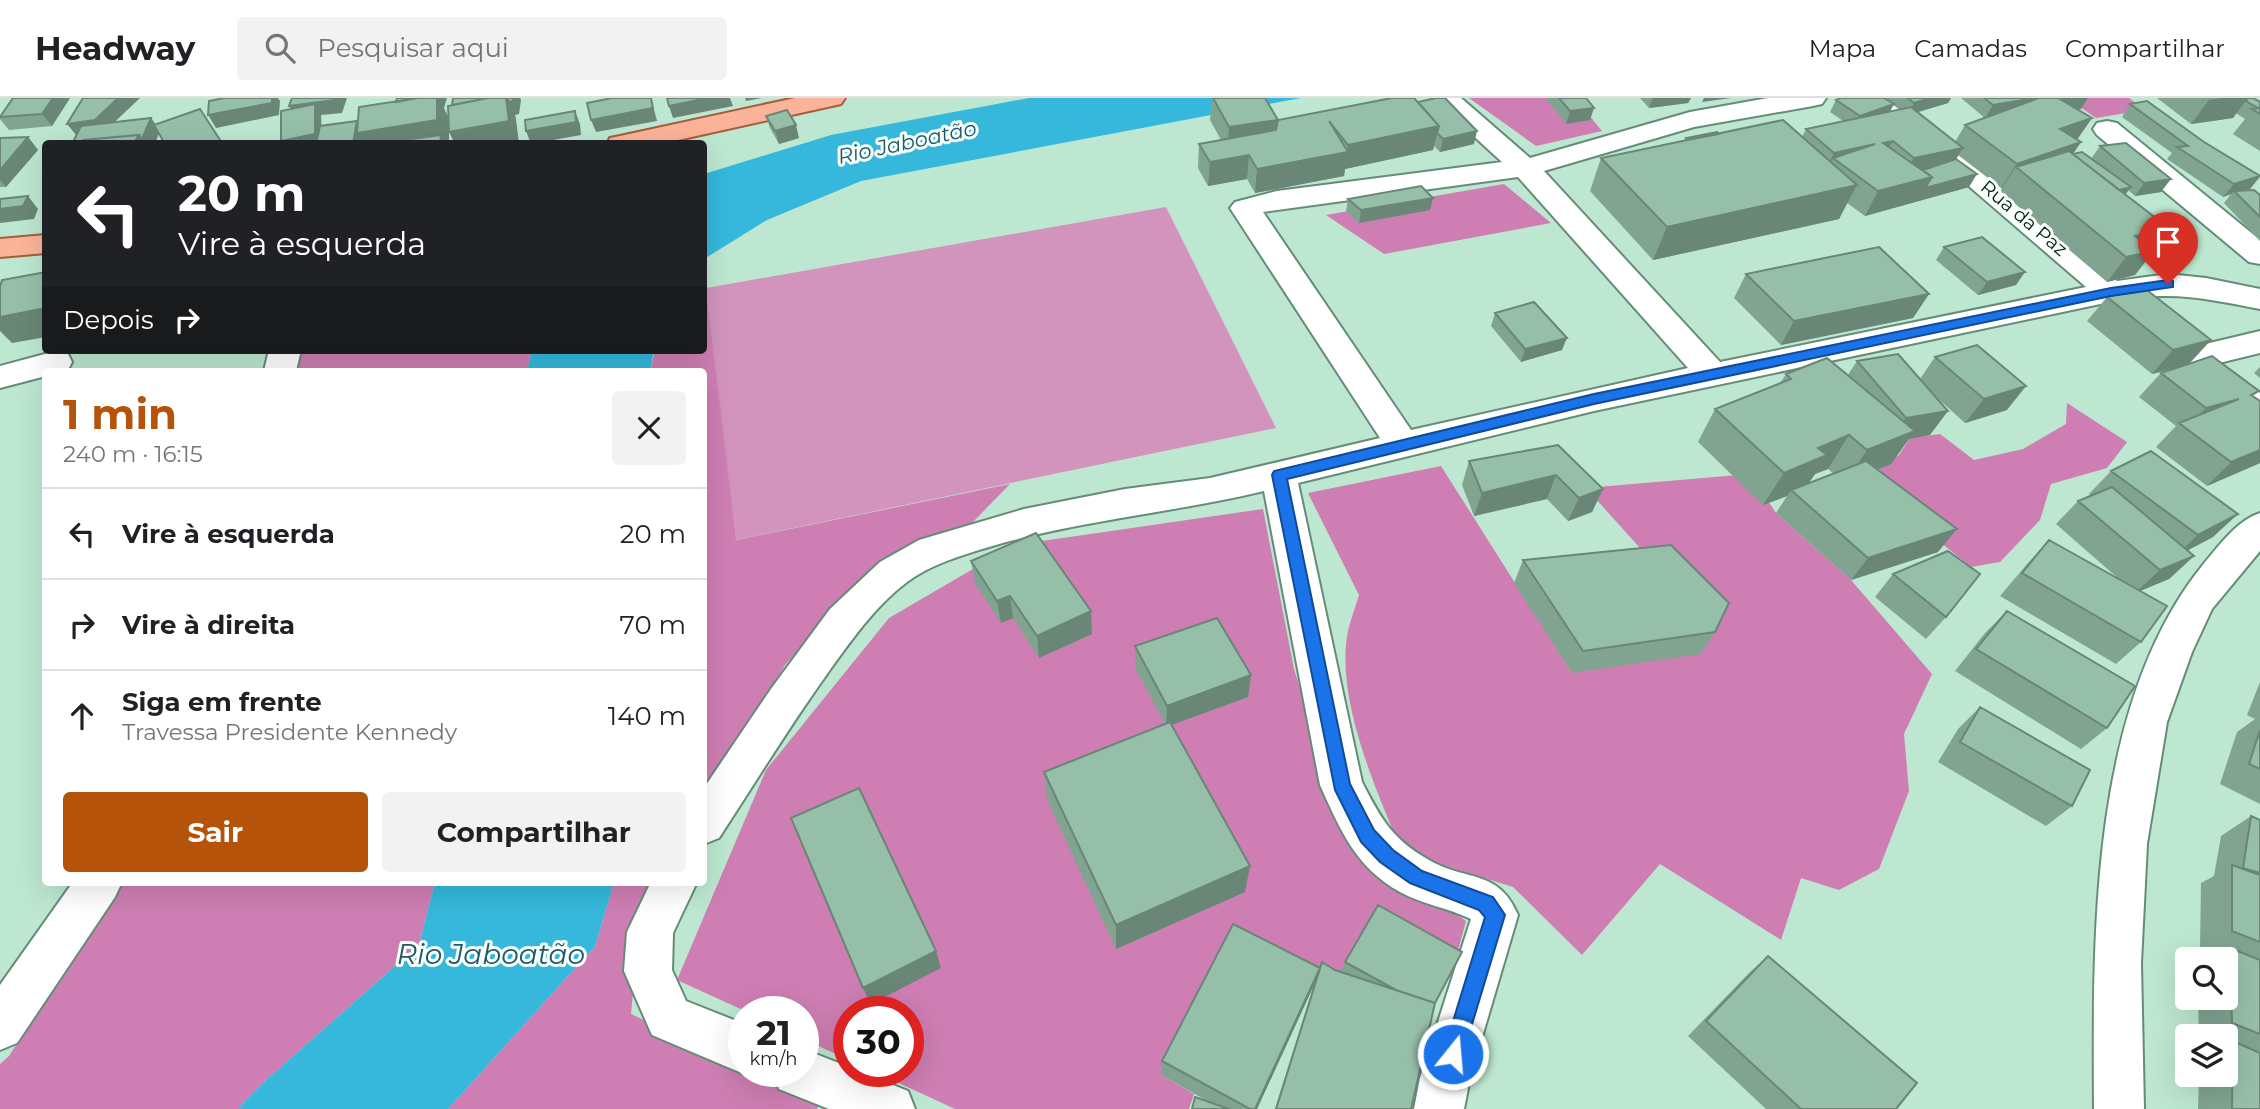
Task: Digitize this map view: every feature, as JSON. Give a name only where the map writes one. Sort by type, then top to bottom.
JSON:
[{"type":"main road","points":[[638,140],[832,98]]},
{"type":"main road","points":[[0,248],[42,244]]},
{"type":"street","points":[[1403,445],[1245,208],[1277,200],[1525,168],[1689,120],[1813,98]]},
{"type":"street","name":"Rua da Paz","points":[[1873,98],[1937,144],[2191,359]]},
{"type":"street","points":[[1446,99],[1525,168],[1713,375]]},
{"type":"street","points":[[2108,129],[2260,255]]},
{"type":"street","points":[[707,819],[785,701],[844,620],[893,572],[932,550],[1024,523],[1125,503],[1210,491],[1594,399],[2111,292],[2168,284],[2206,288],[2260,299]]},
{"type":"street","points":[[2191,359],[2260,342]]},
{"type":"street","points":[[2191,359],[2260,410]]},
{"type":"street","points":[[0,377],[56,362]]},
{"type":"street","points":[[1279,475],[1341,785],[1367,836],[1386,856],[1416,877],[1486,903],[1495,915],[1439,1109]]},
{"type":"street","points":[[2119,1109],[2117,963],[2125,844],[2146,722],[2172,652],[2197,600],[2226,563],[2260,527]]},
{"type":"street","points":[[0,1026],[96,886]]},
{"type":"street","points":[[672,886],[650,932],[648,971],[670,1018],[728,1042]]},
{"type":"street","points":[[819,1080],[890,1109]]},
{"type":"shaded area","points":[[1469,98],[1575,98],[1602,131],[1536,146]]},
{"type":"shaded area","points":[[2067,98],[2129,98],[2145,110],[2096,118]]},
{"type":"shaded area","points":[[1504,184],[1551,223],[1384,254],[1326,215]]},
{"type":"shaded area","points":[[1166,207],[1276,428],[735,540],[707,288]]},
{"type":"shaded area","points":[[707,296],[736,540],[1010,484],[973,522],[881,559],[785,665],[707,798],[707,368],[651,368],[654,354],[707,354]]},
{"type":"shaded area","points":[[298,354],[531,354],[528,368],[294,368]]},
{"type":"shaded area","points":[[2067,403],[2127,442],[2107,468],[2051,484],[2040,520],[2000,562],[1971,567],[1864,481],[1899,455],[1910,438],[1940,434],[1974,460],[2023,449],[2066,424]]},
{"type":"shaded area","points":[[1441,466],[1572,673],[1658,568],[1586,488],[1750,474],[1776,513],[1851,580],[1932,674],[1904,734],[1909,791],[1879,869],[1839,890],[1801,878],[1781,940],[1660,864],[1582,955],[1513,887],[1402,852],[1361,747],[1348,690],[1345,663],[1347,637],[1359,595],[1308,493]]},
{"type":"shaded area","points":[[1263,509],[1294,669],[1346,836],[1466,921],[1453,969],[1346,968],[1327,992],[1230,942],[1161,1075],[1194,1094],[1189,1109],[955,1109],[908,1087],[924,1087],[924,996],[833,996],[833,1053],[819,1046],[819,996],[728,996],[728,1003],[677,980],[766,770],[889,618],[1014,545]]},
{"type":"shaded area","points":[[117,886],[434,886],[419,945],[264,1082],[238,1109],[0,1109],[0,1064],[9,1056]]},
{"type":"shaded area","points":[[613,886],[655,886],[641,909],[631,1014],[728,1059],[728,1087],[786,1087],[820,1103],[817,1109],[448,1109],[595,946]]},
{"type":"water","name":"Rio Jaboatão","points":[[1029,98],[1301,98],[861,181],[767,220],[707,257],[707,173],[831,135]]},
{"type":"water","points":[[531,354],[653,354],[651,368],[528,368]]},
{"type":"water","name":"Rio Jaboatão","points":[[434,886],[613,886],[595,946],[448,1109],[238,1109],[264,1082],[419,945]]},
{"type":"building","points":[[13,98],[53,98],[42,114],[0,117]]},
{"type":"building","points":[[83,98],[118,98],[95,120],[67,124]]},
{"type":"building","points":[[224,98],[272,98],[272,103],[208,115],[209,101]]},
{"type":"building","points":[[292,98],[336,98],[289,106]]},
{"type":"building","points":[[397,98],[418,98],[396,102]]},
{"type":"building","points":[[418,98],[437,98],[437,120],[357,133],[359,107]]},
{"type":"building","points":[[453,98],[488,98],[452,105]]},
{"type":"building","points":[[488,98],[506,98],[509,121],[449,132],[448,106]]},
{"type":"building","points":[[612,98],[651,98],[653,108],[591,120],[587,103]]},
{"type":"building","points":[[667,98],[708,98],[669,106]]},
{"type":"building","points":[[1213,98],[1265,98],[1278,120],[1229,127]]},
{"type":"building","points":[[1392,98],[1414,98],[1439,126],[1348,145],[1329,121],[1348,152],[1257,169],[1249,155],[1210,162],[1199,144],[1276,130],[1278,120]]},
{"type":"building","points":[[1445,98],[1477,131],[1443,139],[1437,133],[1439,126],[1418,102]]},
{"type":"building","points":[[1559,98],[1586,98],[1594,108],[1570,111]]},
{"type":"building","points":[[1884,98],[1894,104],[1860,116],[1836,100]]},
{"type":"building","points":[[1908,98],[1930,98],[1914,103]]},
{"type":"building","points":[[1984,98],[2035,98],[1993,105]]},
{"type":"building","points":[[2039,98],[2058,98],[2092,118],[2060,129],[2081,142],[2017,164],[1965,125]]},
{"type":"building","points":[[2248,98],[2260,102],[2260,107],[2246,101]]},
{"type":"building","points":[[2147,101],[2204,142],[2260,176],[2234,184],[2177,147],[2188,146],[2130,104]]},
{"type":"building","points":[[315,104],[315,134],[281,140],[281,111]]},
{"type":"building","points":[[1911,107],[1963,148],[1914,158],[1893,141],[1883,143],[1932,177],[1878,191],[1833,158],[1875,144],[1834,153],[1806,129]]},
{"type":"building","points":[[200,109],[220,140],[163,140],[154,125]]},
{"type":"building","points":[[787,110],[796,125],[775,131],[766,116]]},
{"type":"building","points":[[575,111],[576,122],[526,131],[525,120]]},
{"type":"building","points":[[151,118],[142,139],[139,135],[74,140],[81,126]]},
{"type":"building","points":[[1783,120],[1857,185],[1667,227],[1601,158]]},
{"type":"building","points":[[357,121],[354,140],[317,140],[320,126]]},
{"type":"building","points":[[1717,132],[1719,134],[1688,140],[1686,138]]},
{"type":"building","points":[[139,135],[136,140],[83,140]]},
{"type":"building","points":[[441,135],[440,140],[404,140]]},
{"type":"building","points":[[28,137],[0,170],[0,138]]},
{"type":"building","points":[[2126,143],[2171,179],[2144,183],[2100,146]]},
{"type":"building","points":[[2069,151],[2170,229],[2135,236],[2154,251],[2126,257],[2016,167]]},
{"type":"building","points":[[2082,152],[2131,187],[2119,190],[2073,154]]},
{"type":"building","points":[[1956,159],[1977,174],[1925,188],[1932,177],[1923,170]]},
{"type":"building","points":[[1421,186],[1433,198],[1361,210],[1348,199]]},
{"type":"building","points":[[2254,190],[2260,195],[2260,217],[2234,191]]},
{"type":"building","points":[[28,196],[23,206],[0,209],[0,199]]},
{"type":"building","points":[[1982,237],[2025,272],[1987,282],[1944,247]]},
{"type":"building","points":[[1879,247],[1929,294],[1794,321],[1746,274]]},
{"type":"building","points":[[42,273],[42,309],[0,317],[2,280]]},
{"type":"building","points":[[2143,287],[2211,340],[2173,350],[2107,297]]},
{"type":"building","points":[[1534,302],[1567,338],[1525,349],[1495,313]]},
{"type":"building","points":[[1977,345],[2026,386],[1984,399],[1935,357]]},
{"type":"building","points":[[1898,354],[1948,411],[1906,418],[1857,361]]},
{"type":"building","points":[[2212,356],[2259,391],[2251,395],[2260,401],[2260,450],[2231,462],[2179,423],[2239,399],[2206,408],[2161,373]]},
{"type":"building","points":[[1827,358],[1915,431],[1867,450],[1849,435],[1818,448],[1827,455],[1784,473],[1715,409],[1791,379],[1786,374]]},
{"type":"building","points":[[1558,445],[1603,489],[1579,498],[1556,475],[1482,493],[1469,461]]},
{"type":"building","points":[[2151,451],[2238,514],[2198,535],[2111,471]]},
{"type":"building","points":[[1866,461],[1957,529],[1868,558],[1791,490]]},
{"type":"building","points":[[2112,487],[2194,556],[2160,570],[2078,501]]},
{"type":"building","points":[[1036,533],[1091,611],[1037,636],[1010,596],[997,601],[971,561]]},
{"type":"building","points":[[2049,540],[2167,606],[2141,642],[2022,573]]},
{"type":"building","points":[[1671,545],[1729,603],[1715,632],[1583,651],[1523,560]]},
{"type":"building","points":[[1948,551],[1980,574],[1946,617],[1893,574]]},
{"type":"building","points":[[2007,611],[2135,686],[2107,728],[1976,649]]},
{"type":"building","points":[[1217,618],[1251,675],[1167,706],[1135,646]]},
{"type":"building","points":[[1980,707],[2090,770],[2072,806],[1960,742]]},
{"type":"building","points":[[1170,722],[1250,866],[1116,925],[1044,772]]},
{"type":"building","points":[[2260,730],[2260,769],[2249,764]]},
{"type":"building","points":[[859,788],[936,951],[863,988],[791,818]]},
{"type":"building","points":[[2251,816],[2260,820],[2260,873],[2243,868]]},
{"type":"building","points":[[2232,865],[2260,875],[2260,942],[2232,931]]},
{"type":"building","points":[[1378,905],[1462,952],[1435,1003],[1396,990],[1345,962]]},
{"type":"building","points":[[1233,924],[1320,968],[1255,1109],[1250,1109],[1162,1061]]},
{"type":"building","points":[[2238,951],[2260,960],[2260,1034],[2232,1023],[2232,1010],[2238,1010]]},
{"type":"building","points":[[1768,956],[1917,1083],[1896,1109],[1801,1109],[1706,1021]]},
{"type":"building","points":[[1322,962],[1335,970],[1435,1003],[1411,1109],[1276,1109]]},
{"type":"building","points":[[2238,1043],[2260,1053],[2260,1109],[2232,1109],[2232,1087],[2238,1087]]},
{"type":"building","points":[[1195,1097],[1229,1109],[1192,1109]]},
{"type":"route","points":[[1453,1054],[1495,915],[1486,903],[1416,877],[1386,856],[1367,836],[1341,785],[1279,475],[1594,399],[2111,292],[2168,284]]}]
